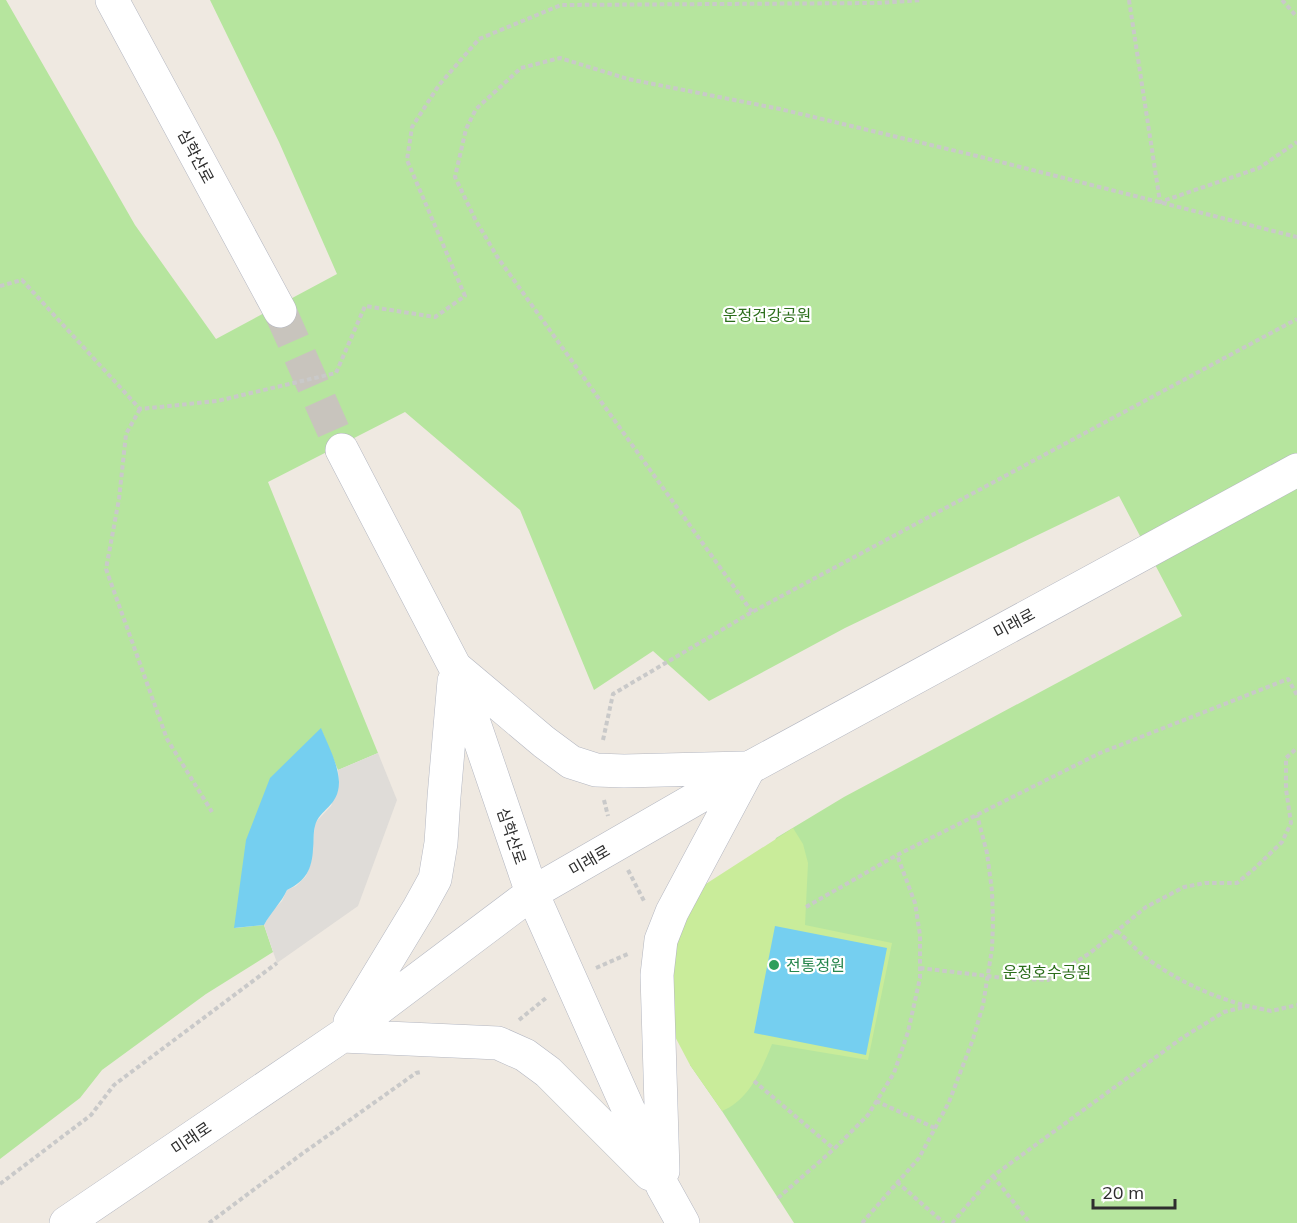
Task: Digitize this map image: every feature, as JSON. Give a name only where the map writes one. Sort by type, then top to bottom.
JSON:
[{"type":"street","name":"심학산로","points":[[112,0],[280,311]]},
{"type":"street","name":"심학산로","points":[[342,450],[455,667],[532,893],[663,1187],[683,1223]]},
{"type":"street","name":"미래로","points":[[66,1223],[342,1036],[532,893],[749,768],[1297,470]]},
{"type":"street","points":[[455,667],[571,762],[596,770],[624,771],[749,768],[672,912],[661,940],[657,975],[663,1187]]},
{"type":"street","points":[[455,667],[441,843],[435,879],[342,1036],[498,1043],[525,1055],[548,1072],[663,1187]]},
{"type":"path","points":[[140,409],[217,401],[336,373],[365,306],[435,317],[465,296],[407,160],[412,128],[439,85],[479,39],[561,5],[877,3],[922,0]]},
{"type":"path","points":[[1129,0],[1160,201]]},
{"type":"path","points":[[1282,0],[1297,17]]},
{"type":"path","points":[[1297,237],[1160,201],[780,109],[628,79],[560,58],[521,68],[476,109],[466,129],[455,177],[476,221],[498,258],[752,612],[1297,320]]},
{"type":"path","points":[[1160,201],[1259,168],[1297,142]]},
{"type":"path","points":[[0,286],[22,280],[140,409]]},
{"type":"path","points":[[140,409],[126,434],[106,569],[167,739],[212,812]]},
{"type":"path","points":[[806,907],[897,855],[1100,753],[1288,679],[1297,695]]},
{"type":"path","points":[[920,968],[1048,980],[1090,953],[1146,908],[1184,887],[1205,883],[1237,883],[1282,842],[1291,823],[1286,789],[1286,758],[1297,748]]},
{"type":"path","points":[[862,1223],[919,1158],[949,1101],[973,1039],[983,1005],[993,931],[993,891],[987,853],[977,815]]},
{"type":"path","points":[[778,1198],[834,1149],[868,1115],[894,1073],[908,1032],[920,978],[920,935],[915,903],[897,855]]},
{"type":"path","points":[[1117,931],[1144,956],[1187,984],[1222,999],[1271,1011],[1297,1005]]},
{"type":"path","points":[[0,1184],[91,1115],[114,1085],[277,963]]},
{"type":"path","points":[[952,1223],[993,1176],[1182,1038],[1224,1012],[1248,1006]]},
{"type":"path","points":[[754,1082],[834,1149]]},
{"type":"path","points":[[876,1101],[935,1128]]},
{"type":"path","points":[[993,1176],[1030,1223]]},
{"type":"path","points":[[897,1182],[944,1223]]},
{"type":"green space","name":"운정건강공원","points":[[0,0],[6,0],[135,225],[216,339],[337,274],[279,142],[210,0],[1297,0],[1297,1223],[794,1223],[690,1065],[776,838],[844,797],[1182,616],[1119,496],[845,628],[709,701],[653,651],[594,690],[520,510],[405,412],[268,482],[378,753],[338,770],[321,729],[235,928],[264,925],[273,952],[206,994],[102,1070],[80,1098],[0,1159]]},
{"type":"green space","name":"전통정원","points":[[793,828],[803,844],[808,863],[805,925],[892,943],[868,1060],[772,1044],[759,1073],[747,1092],[722,1111],[690,1065],[662,1012],[664,939],[698,889]]},
{"type":"shaded area","points":[[378,753],[397,800],[358,906],[277,963],[264,925],[272,911],[282,901],[287,890],[296,886],[306,876],[311,863],[315,823],[331,806],[339,785],[338,770]]},
{"type":"water","points":[[321,728],[335,761],[339,782],[336,797],[317,820],[307,874],[299,883],[287,890],[264,925],[234,928],[246,840],[270,778]]},
{"type":"water","points":[[775,926],[887,948],[866,1055],[754,1033]]},
{"type":"tunnel","points":[[280,311],[342,450]]},
{"type":"place","name":"전통정원","points":[[774,965]]},
{"type":"park label","name":"운정호수공원","points":[[1047,972]]}]
